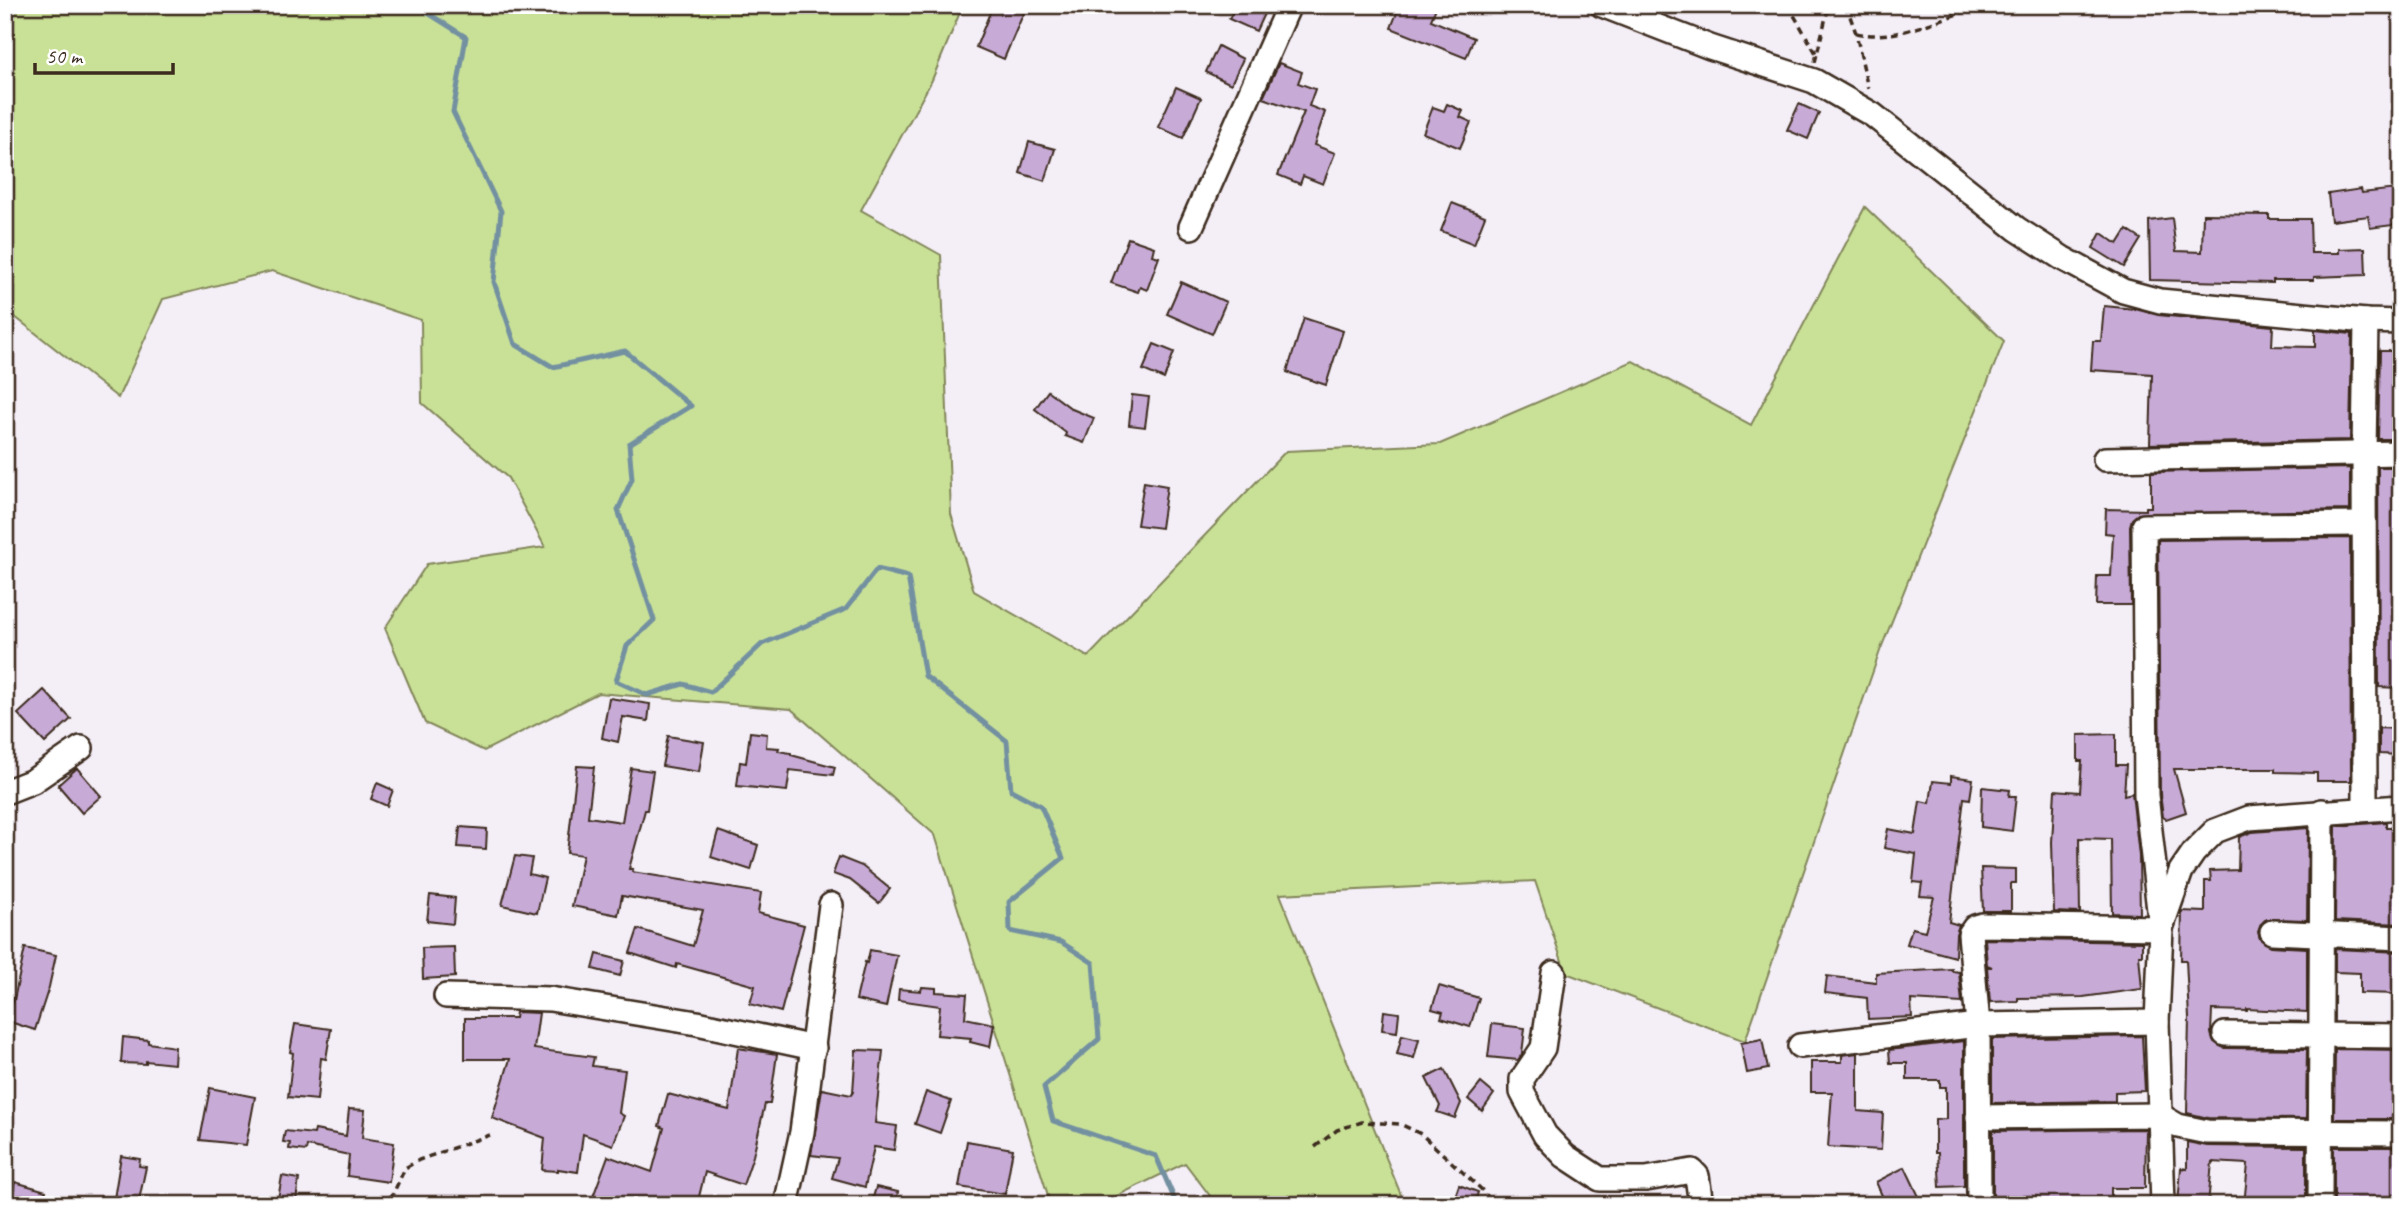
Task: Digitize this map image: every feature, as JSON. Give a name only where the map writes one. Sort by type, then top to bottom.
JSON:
[{"type":"street","points":[[1191,227],[1289,5]]},
{"type":"street","points":[[1616,8],[1710,47],[1814,81],[1873,115],[2017,229],[2062,258],[2123,291],[2160,301],[2401,322]]},
{"type":"street","points":[[2365,808],[2363,524],[2366,321]]},
{"type":"street","points":[[2105,458],[2401,453]]},
{"type":"street","points":[[2163,1205],[2157,1022],[2161,928],[2146,795],[2144,526],[2363,524]]},
{"type":"street","points":[[5,793],[33,781],[81,748]]},
{"type":"street","points":[[2161,928],[2181,871],[2194,852],[2215,831],[2249,818],[2401,807]]},
{"type":"street","points":[[2320,1205],[2322,811]]},
{"type":"street","points":[[786,1205],[802,1132],[831,905]]},
{"type":"street","points":[[1979,1205],[1978,1024],[1970,934],[1975,927],[1982,925],[2161,928]]},
{"type":"street","points":[[2272,932],[2401,939]]},
{"type":"street","points":[[1553,973],[1542,1048],[1522,1079],[1522,1092],[1545,1136],[1565,1156],[1600,1180],[1646,1179],[1692,1171],[1697,1176],[1701,1205]]},
{"type":"street","points":[[446,996],[550,999],[697,1023],[814,1048]]},
{"type":"street","points":[[1800,1045],[1978,1024],[2157,1022]]},
{"type":"street","points":[[2225,1034],[2401,1035]]},
{"type":"street","points":[[1978,1118],[2159,1115],[2178,1126],[2207,1132],[2401,1133]]},
{"type":"path","points":[[1788,5],[1816,53]]},
{"type":"path","points":[[1814,81],[1816,53],[1829,5]]},
{"type":"path","points":[[1846,5],[1856,33],[1873,115]]},
{"type":"path","points":[[1856,33],[1887,36],[1964,12],[1970,5]]},
{"type":"path","points":[[1315,1147],[1337,1130],[1362,1122],[1399,1124],[1421,1134],[1495,1205]]},
{"type":"path","points":[[353,1205],[388,1198],[393,1194],[405,1168],[419,1160],[490,1135]]},
{"type":"green space","points":[[5,5],[963,5],[932,80],[861,210],[941,255],[951,514],[974,591],[1088,657],[1286,451],[1440,444],[1633,361],[1751,425],[1865,207],[2004,341],[1880,651],[1745,1041],[1566,973],[1535,881],[1280,894],[1405,1205],[1217,1205],[1185,1163],[1098,1205],[1051,1205],[935,835],[791,709],[598,693],[484,751],[425,723],[385,628],[427,564],[545,547],[508,478],[422,403],[421,320],[272,271],[163,299],[118,398],[5,309]]},
{"type":"building","points":[[993,5],[1027,5],[1004,59],[976,47]]},
{"type":"building","points":[[1236,5],[1268,5],[1256,31],[1229,19]]},
{"type":"building","points":[[1400,5],[1437,5],[1431,20],[1474,38],[1466,58],[1391,28]]},
{"type":"building","points":[[1218,46],[1243,59],[1231,84],[1206,72]]},
{"type":"building","points":[[1279,63],[1302,72],[1298,83],[1315,89],[1309,106],[1325,112],[1314,145],[1335,153],[1323,184],[1303,176],[1300,184],[1278,175],[1304,112],[1263,98]]},
{"type":"building","points":[[1176,87],[1201,98],[1183,138],[1158,127]]},
{"type":"building","points":[[1447,104],[1463,111],[1460,117],[1471,122],[1460,148],[1423,133],[1433,107],[1444,111]]},
{"type":"building","points":[[1799,104],[1819,113],[1808,139],[1787,130]]},
{"type":"building","points":[[1029,142],[1055,149],[1045,181],[1020,173]]},
{"type":"building","points":[[2361,189],[2362,193],[2396,189],[2401,224],[2370,228],[2368,216],[2331,221],[2328,194]]},
{"type":"building","points":[[1452,203],[1485,216],[1474,244],[1441,231]]},
{"type":"building","points":[[2203,214],[2310,219],[2311,253],[2339,253],[2339,249],[2365,248],[2366,275],[2314,277],[2314,280],[2273,280],[2273,283],[2150,280],[2149,221],[2172,218],[2176,251],[2202,252]]},
{"type":"building","points":[[2127,230],[2141,239],[2124,267],[2093,248],[2101,233],[2118,244]]},
{"type":"building","points":[[1128,238],[1154,247],[1152,255],[1159,257],[1147,290],[1140,287],[1138,292],[1111,283]]},
{"type":"building","points":[[1181,282],[1226,302],[1212,334],[1167,314]]},
{"type":"building","points":[[2104,306],[2135,309],[2158,315],[2273,326],[2272,346],[2315,347],[2315,330],[2352,334],[2350,440],[2150,444],[2152,374],[2091,370],[2093,341],[2101,341]]},
{"type":"building","points":[[1304,318],[1343,331],[1326,385],[1287,372]]},
{"type":"building","points":[[1154,344],[1174,352],[1164,379],[1143,370]]},
{"type":"building","points":[[2380,351],[2401,351],[2399,439],[2378,439]]},
{"type":"building","points":[[1048,391],[1072,409],[1094,418],[1084,443],[1065,436],[1066,433],[1035,409]]},
{"type":"building","points":[[1132,395],[1149,397],[1145,427],[1129,425]]},
{"type":"building","points":[[2378,467],[2401,467],[2401,686],[2398,688],[2379,687]]},
{"type":"building","points":[[2350,468],[2350,510],[2138,514],[2132,519],[2130,526],[2131,605],[2096,605],[2097,576],[2111,576],[2113,534],[2105,533],[2106,509],[2146,510],[2146,507],[2151,507],[2151,472]]},
{"type":"building","points":[[1144,482],[1167,486],[1161,528],[1137,525]]},
{"type":"building","points":[[2350,538],[2351,781],[2317,781],[2317,773],[2275,772],[2275,769],[2174,769],[2186,812],[2166,819],[2163,817],[2160,794],[2158,540]]},
{"type":"building","points":[[44,690],[71,719],[45,743],[18,714]]},
{"type":"building","points":[[609,698],[650,704],[648,721],[623,717],[618,742],[602,738]]},
{"type":"building","points":[[2379,728],[2401,729],[2401,755],[2379,754]]},
{"type":"building","points":[[750,732],[767,734],[766,747],[779,748],[778,751],[835,767],[833,775],[790,770],[787,791],[737,786],[740,762],[746,763]]},
{"type":"building","points":[[2116,734],[2116,765],[2126,765],[2124,795],[2132,793],[2139,856],[2140,914],[2112,913],[2111,839],[2079,838],[2080,913],[2054,912],[2052,842],[2055,790],[2080,792],[2082,761],[2078,761],[2078,735]]},
{"type":"building","points":[[668,736],[704,742],[699,772],[662,766]]},
{"type":"building","points":[[577,766],[594,767],[588,817],[622,822],[631,768],[653,771],[647,810],[629,869],[633,869],[632,872],[761,893],[758,913],[804,925],[781,1012],[750,1004],[755,986],[677,964],[676,968],[630,953],[638,929],[693,946],[703,910],[622,896],[618,915],[572,906],[583,855],[567,853]]},
{"type":"building","points":[[77,768],[101,796],[82,813],[58,785]]},
{"type":"building","points":[[1951,776],[1973,779],[1970,799],[1964,798],[1949,922],[1959,925],[1955,957],[1907,944],[1912,928],[1925,931],[1934,897],[1920,896],[1922,883],[1913,882],[1916,854],[1884,848],[1888,829],[1915,834],[1920,801],[1930,803],[1933,781],[1951,783]]},
{"type":"building","points":[[377,783],[393,790],[387,806],[371,799]]},
{"type":"building","points":[[1982,787],[2010,790],[2009,796],[2016,796],[2012,831],[1981,827]]},
{"type":"building","points":[[2386,822],[2386,827],[2401,827],[2401,924],[2335,921],[2336,826]]},
{"type":"building","points":[[460,827],[487,829],[486,849],[458,847]]},
{"type":"building","points":[[2308,828],[2307,920],[2266,919],[2258,932],[2260,939],[2271,946],[2307,948],[2307,1012],[2212,1010],[2211,1033],[2213,1041],[2224,1048],[2307,1049],[2306,1119],[2208,1118],[2187,1113],[2189,1018],[2186,960],[2181,960],[2182,911],[2205,912],[2205,881],[2211,881],[2210,871],[2238,870],[2239,837],[2252,832]]},
{"type":"building","points":[[718,831],[758,845],[751,870],[711,857]]},
{"type":"building","points":[[515,856],[532,858],[529,874],[545,878],[537,913],[502,905]]},
{"type":"building","points":[[839,857],[862,866],[890,889],[879,903],[850,880],[833,874]]},
{"type":"building","points":[[1981,868],[2016,869],[2016,883],[2011,883],[2011,911],[1983,911]]},
{"type":"building","points":[[430,895],[455,898],[453,924],[427,921]]},
{"type":"building","points":[[1985,939],[2142,942],[2142,955],[2139,955],[2142,989],[2083,997],[2018,998],[2018,1001],[1990,1002],[1987,967],[1992,967],[1987,965]]},
{"type":"building","points":[[454,947],[455,977],[423,979],[422,948]]},
{"type":"building","points":[[25,948],[56,955],[35,1030],[7,1021]]},
{"type":"building","points":[[2335,949],[2401,952],[2401,994],[2360,993],[2360,973],[2335,972]]},
{"type":"building","points":[[870,950],[897,955],[886,1007],[856,1000]]},
{"type":"building","points":[[597,954],[624,961],[620,976],[593,969]]},
{"type":"building","points":[[1952,969],[1959,972],[1962,1003],[1911,1000],[1912,1017],[1868,1019],[1867,998],[1825,993],[1827,976],[1876,982],[1876,973]]},
{"type":"building","points":[[1439,986],[1479,998],[1470,1027],[1441,1018],[1443,1012],[1432,1009]]},
{"type":"building","points":[[922,987],[936,988],[936,992],[967,994],[965,1018],[994,1024],[990,1047],[970,1042],[971,1038],[937,1035],[940,1006],[898,1000],[899,989],[921,991]]},
{"type":"building","points":[[1384,1011],[1399,1013],[1397,1032],[1382,1030]]},
{"type":"building","points":[[516,1012],[539,1013],[534,1049],[594,1057],[592,1066],[625,1070],[619,1113],[624,1116],[613,1145],[583,1134],[578,1172],[542,1170],[545,1138],[492,1118],[510,1059],[465,1059],[465,1018],[515,1018]]},
{"type":"building","points":[[295,1024],[331,1029],[326,1059],[321,1058],[317,1100],[288,1097],[293,1053],[290,1052]]},
{"type":"building","points":[[1492,1024],[1525,1028],[1522,1054],[1518,1060],[1488,1057]]},
{"type":"building","points":[[1402,1035],[1419,1039],[1414,1058],[1397,1054]]},
{"type":"building","points":[[2142,1036],[2145,1091],[2115,1092],[2115,1101],[1992,1103],[1992,1039]]},
{"type":"building","points":[[123,1037],[175,1047],[174,1064],[146,1061],[146,1064],[121,1063]]},
{"type":"building","points":[[1762,1039],[1768,1069],[1747,1073],[1741,1043]]},
{"type":"building","points":[[1964,1041],[1964,1186],[1940,1187],[1938,1153],[1935,1153],[1935,1120],[1946,1119],[1946,1087],[1940,1087],[1940,1080],[1907,1080],[1907,1063],[1890,1063],[1889,1050]]},
{"type":"building","points":[[738,1048],[777,1054],[770,1104],[765,1104],[743,1185],[705,1172],[697,1205],[590,1205],[608,1156],[652,1172],[664,1128],[659,1126],[668,1094],[729,1110]]},
{"type":"building","points":[[2335,1049],[2401,1050],[2401,1119],[2334,1119]]},
{"type":"building","points":[[856,1050],[883,1051],[875,1123],[897,1126],[894,1150],[874,1147],[865,1187],[832,1178],[838,1158],[811,1155],[822,1089],[851,1095]]},
{"type":"building","points":[[1858,1053],[1858,1111],[1883,1113],[1881,1150],[1828,1147],[1832,1092],[1811,1092],[1811,1062],[1842,1062],[1842,1055]]},
{"type":"building","points":[[1444,1069],[1461,1103],[1455,1118],[1437,1112],[1440,1106],[1426,1078]]},
{"type":"building","points":[[1481,1083],[1494,1094],[1482,1111],[1468,1099]]},
{"type":"building","points":[[210,1088],[255,1097],[246,1145],[200,1140]]},
{"type":"building","points":[[926,1092],[951,1101],[940,1133],[915,1124]]},
{"type":"building","points":[[349,1109],[365,1110],[362,1138],[394,1143],[389,1182],[347,1176],[349,1155],[307,1146],[306,1151],[289,1149],[290,1143],[283,1142],[285,1131],[314,1134],[315,1130],[346,1136]]},
{"type":"building","points":[[2146,1129],[2145,1188],[2111,1188],[2111,1200],[2083,1198],[2083,1205],[2026,1205],[2026,1199],[1993,1200],[1993,1131]]},
{"type":"building","points":[[967,1141],[1013,1149],[1005,1194],[959,1187]]},
{"type":"building","points":[[2187,1142],[2207,1146],[2306,1147],[2306,1205],[2244,1205],[2248,1164],[2212,1162],[2208,1205],[2178,1205],[2181,1168],[2187,1169]]},
{"type":"building","points":[[2334,1147],[2401,1147],[2401,1205],[2334,1205]]},
{"type":"building","points":[[121,1156],[140,1159],[139,1166],[146,1167],[138,1205],[113,1205]]},
{"type":"building","points":[[1905,1167],[1923,1205],[1886,1205],[1876,1182]]},
{"type":"building","points":[[282,1176],[299,1179],[296,1201],[278,1199]]},
{"type":"building","points":[[15,1182],[46,1191],[42,1205],[9,1205]]},
{"type":"building","points":[[1459,1185],[1478,1192],[1474,1205],[1452,1205]]},
{"type":"building","points":[[876,1187],[898,1192],[895,1205],[871,1205]]},
{"type":"waterway","points":[[415,5],[466,37],[453,112],[501,211],[494,282],[515,344],[553,367],[625,351],[691,406],[629,444],[632,479],[618,510],[654,620],[627,646],[616,681],[647,695],[683,684],[711,692],[762,644],[846,609],[877,569],[908,577],[925,676],[1007,741],[1011,790],[1041,806],[1063,858],[1009,902],[1010,931],[1061,942],[1093,963],[1099,1039],[1044,1087],[1053,1121],[1156,1156],[1177,1205]]}]
